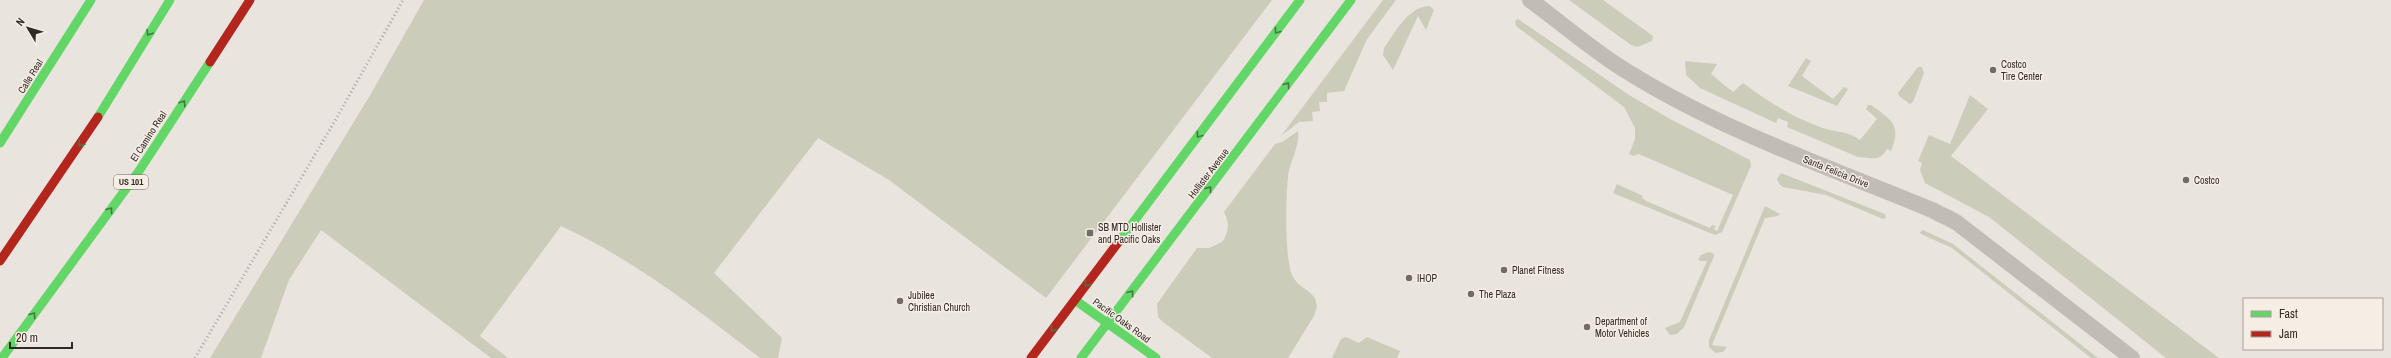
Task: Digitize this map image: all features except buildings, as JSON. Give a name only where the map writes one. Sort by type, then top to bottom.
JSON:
[{"type":"main road","name":"Calle Real","points":[[1,138],[91,0]]},
{"type":"main road","points":[[0,261],[83,141],[170,0]]},
{"type":"main road","name":"El Camino Real","points":[[2,358],[139,171],[250,0]]},
{"type":"main road","points":[[1031,358],[1300,0]]},
{"type":"main road","name":"Hollister Avenue","points":[[1082,358],[1351,0]]},
{"type":"main road","name":"Pacific Oaks Road","points":[[1075,300],[1156,358]]},
{"type":"street","name":"Santa Felicia Drive","points":[[1530,0],[1620,67],[1692,108],[1733,128],[1925,207],[1956,222],[2132,358]]},
{"type":"green space","points":[[424,0],[1272,0],[1046,298],[889,180],[818,138],[714,273],[782,338],[778,358],[760,358],[688,303],[640,270],[615,254],[561,226],[480,336],[508,358],[491,358],[321,230],[289,280],[261,358],[210,358],[369,97]]},
{"type":"green space","points":[[1383,0],[1396,0],[1367,39],[1344,91],[1327,93],[1327,102],[1319,102],[1320,111],[1312,112],[1313,121],[1299,122],[1281,136]]},
{"type":"green space","points":[[1569,0],[1603,0],[1653,36],[1652,41],[1637,47],[1631,45]]},
{"type":"green space","points":[[1430,6],[1434,10],[1426,30],[1418,16],[1393,70],[1383,55],[1384,48],[1409,15],[1422,7]]},
{"type":"green space","points":[[1518,19],[1629,95],[1672,120],[1750,160],[1751,166],[1722,232],[1715,235],[1613,193],[1617,184],[1643,196],[1642,198],[1646,201],[1710,228],[1712,225],[1716,226],[1714,229],[1717,231],[1733,195],[1639,154],[1633,156],[1629,154],[1635,139],[1635,128],[1624,107],[1516,26],[1515,21]]},
{"type":"green space","points":[[1806,58],[1811,61],[1802,76],[1833,99],[1844,87],[1848,89],[1837,106],[1788,86]]},
{"type":"green space","points":[[1685,61],[1717,64],[1711,74],[1733,92],[1743,83],[1770,102],[1809,123],[1825,129],[1846,133],[1860,140],[1877,119],[1866,109],[1868,105],[1871,105],[1893,124],[1895,135],[1891,151],[1887,149],[1877,158],[1858,157],[1787,127],[1788,122],[1778,118],[1776,123],[1700,88],[1686,75]]},
{"type":"green space","points":[[1918,67],[1922,67],[1924,73],[1913,102],[1910,104],[1899,96],[1898,93]]},
{"type":"green space","points":[[1970,95],[1988,109],[1951,156],[2219,358],[2166,358],[1989,217],[1925,183],[1920,170],[1922,163],[1918,161],[1929,135],[1950,144]]},
{"type":"green space","points":[[1298,131],[1298,143],[1288,176],[1286,213],[1288,257],[1293,277],[1315,298],[1317,306],[1314,316],[1288,358],[1212,358],[1163,322],[1158,317],[1157,304],[1197,248],[1209,248],[1222,242],[1228,227],[1224,212],[1275,144],[1282,142]]},
{"type":"green space","points":[[1781,173],[1885,214],[1886,218],[1883,219],[1826,195],[1783,187],[1777,179]]},
{"type":"green space","points":[[1765,206],[1780,214],[1778,216],[1765,218],[1712,345],[1727,347],[1723,352],[1715,353],[1709,347],[1709,340]]},
{"type":"green space","points":[[1923,230],[1953,244],[2098,358],[2091,358],[1952,248],[1921,234],[1920,232]]},
{"type":"green space","points":[[1708,252],[1713,253],[1714,256],[1684,327],[1677,334],[1670,335],[1665,328],[1680,322],[1707,261],[1700,261],[1698,259],[1701,255]]},
{"type":"green space","points":[[1346,337],[1359,343],[1367,337],[1400,351],[1397,358],[1332,358],[1341,339]]},
{"type":"railway","points":[[195,358],[336,119],[403,0]]},
{"type":"traffic: fast","points":[[0,143],[91,0]]},
{"type":"traffic: fast","points":[[98,117],[170,0]]},
{"type":"traffic: fast","points":[[1120,240],[1300,0]]},
{"type":"traffic: fast","points":[[1081,358],[1351,0]]},
{"type":"traffic: fast","points":[[2,358],[139,171],[210,62]]},
{"type":"traffic: fast","points":[[1075,300],[1156,358]]},
{"type":"traffic: jam","points":[[210,62],[250,0]]},
{"type":"traffic: jam","points":[[0,261],[98,117]]},
{"type":"traffic: jam","points":[[1031,358],[1120,240]]},
{"type":"place","name":"Costco Tire Center","points":[[1993,70]]},
{"type":"place","name":"Costco","points":[[2186,180]]},
{"type":"place","name":"SB MTD Hollister and Pacific Oaks","points":[[1090,233]]},
{"type":"place","name":"Planet Fitness","points":[[1504,270]]},
{"type":"place","name":"IHOP","points":[[1409,278]]},
{"type":"place","name":"The Plaza","points":[[1471,294]]},
{"type":"place","name":"Jubilee Christian Church","points":[[900,301]]},
{"type":"place","name":"Department of Motor Vehicles","points":[[1587,327]]}]
